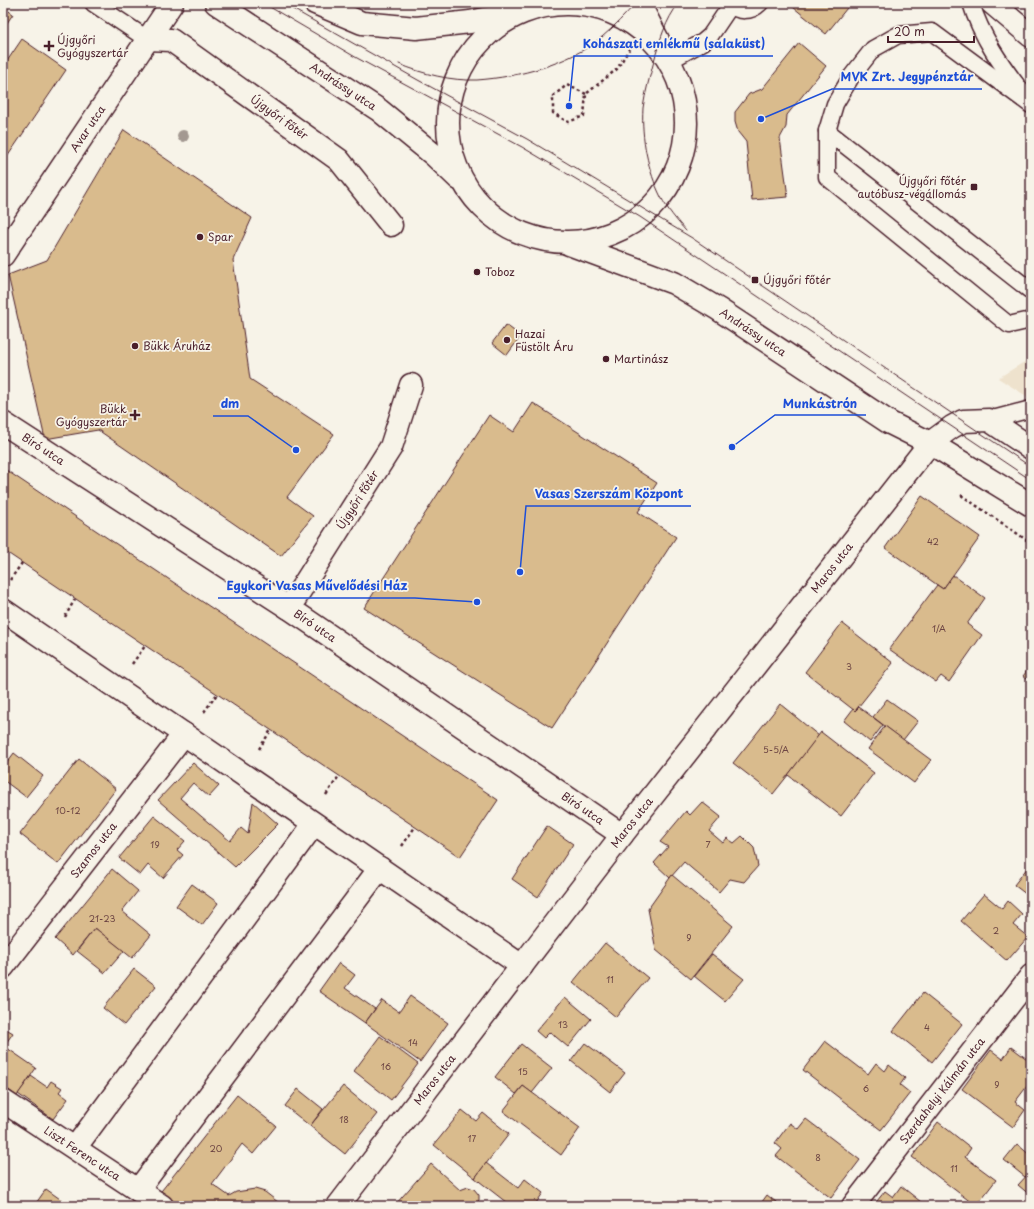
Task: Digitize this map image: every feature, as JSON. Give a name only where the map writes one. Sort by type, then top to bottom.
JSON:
[{"type":"street","name":"Avar utca","points":[[3,255],[172,3]]},
{"type":"street","name":"Andrássy utca","points":[[216,3],[379,110],[434,155],[462,182]]},
{"type":"street","points":[[315,3],[362,23],[416,28],[470,22],[528,7],[552,4],[581,4],[603,9],[623,17],[642,30],[658,46],[669,61]]},
{"type":"street","points":[[528,7],[502,22],[482,38],[467,57],[455,79],[450,97],[449,147],[462,182],[482,208],[508,227],[536,239],[566,243],[601,238],[640,217],[661,198],[672,180],[682,158],[687,127],[684,96],[669,61],[639,3]]},
{"type":"street","points":[[992,3],[1031,36]]},
{"type":"street","name":"Újgyőri főtér","points":[[147,39],[171,40],[339,160],[391,225]]},
{"type":"street","name":"Andrássy utca","points":[[566,243],[674,283],[718,309],[890,423],[930,443],[1031,505]]},
{"type":"street","name":"Újgyőri főtér","points":[[289,608],[391,447],[411,385]]},
{"type":"street","points":[[930,443],[963,421],[989,420],[1031,448]]},
{"type":"street","name":"Bíró utca","points":[[3,423],[289,608],[622,835]]},
{"type":"street","name":"Maros utca","points":[[338,1206],[622,835],[930,443]]},
{"type":"street","points":[[3,610],[522,966]]},
{"type":"street","name":"Szamos utca","points":[[3,967],[184,734]]},
{"type":"street","points":[[75,1148],[314,824]]},
{"type":"street","points":[[138,1190],[380,868]]},
{"type":"street","name":"Szerdahelyi Kálmán utca","points":[[853,1206],[1031,976]]},
{"type":"street","name":"Liszt Ferenc utca","points":[[3,1101],[162,1206]]},
{"type":"lane","points":[[93,3],[147,39]]},
{"type":"lane","points":[[669,61],[703,42],[710,36],[730,4],[738,9],[747,10],[760,3]]},
{"type":"lane","points":[[971,3],[975,17],[1000,64],[1031,105]]},
{"type":"lane","points":[[1031,105],[932,32],[898,35],[873,49],[851,77],[835,104],[828,131],[827,177],[1009,325],[1031,320]]},
{"type":"lane","points":[[828,131],[1031,292]]},
{"type":"lane","points":[[989,420],[1031,410]]},
{"type":"path","points":[[586,94],[567,85],[553,96],[553,113],[568,122],[584,116],[586,94],[617,69],[642,30]]},
{"type":"path","points":[[960,494],[1031,543]]},
{"type":"path","points":[[10,580],[22,563]]},
{"type":"path","points":[[64,617],[76,599]]},
{"type":"path","points":[[132,664],[145,646]]},
{"type":"path","points":[[204,712],[217,694]]},
{"type":"path","points":[[259,749],[271,730]]},
{"type":"path","points":[[326,795],[339,776]]},
{"type":"path","points":[[402,846],[416,827]]},
{"type":"shaded area","points":[[1031,358],[1031,399],[998,378]]},
{"type":"building","points":[[788,3],[851,3],[826,34]]},
{"type":"building","points":[[3,7],[13,14],[3,29]]},
{"type":"building","points":[[22,39],[66,70],[3,163],[3,67]]},
{"type":"building","points":[[799,43],[826,66],[787,115],[786,127],[780,138],[788,197],[752,200],[746,142],[738,132],[735,122],[735,112],[749,94],[762,89]]},
{"type":"building","name":"Bükk Áruház","points":[[124,130],[252,218],[233,260],[250,379],[334,434],[287,497],[313,516],[281,556],[98,430],[45,439],[8,275],[47,260]]},
{"type":"building","name":"Hazai Füstölt Áru","points":[[506,325],[521,336],[507,355],[492,343]]},
{"type":"building","points":[[533,403],[657,483],[638,512],[676,537],[552,728],[364,608],[489,415],[514,432]]},
{"type":"building","points":[[3,468],[498,800],[460,857],[3,550]]},
{"type":"building","points":[[922,496],[980,537],[943,589],[885,548]]},
{"type":"building","points":[[953,575],[985,598],[967,624],[982,635],[949,682],[941,676],[936,682],[889,649],[937,585],[943,589]]},
{"type":"building","points":[[842,623],[893,663],[855,711],[805,672]]},
{"type":"building","points":[[1031,666],[1031,682],[1023,676]]},
{"type":"building","points":[[887,699],[918,721],[903,740],[873,717]]},
{"type":"building","points":[[780,704],[819,736],[773,794],[733,763]]},
{"type":"building","points":[[859,707],[883,725],[870,742],[844,721],[853,709],[855,711]]},
{"type":"building","points":[[885,726],[931,760],[914,783],[868,749]]},
{"type":"building","points":[[821,732],[874,773],[841,816],[788,775]]},
{"type":"building","points":[[14,753],[43,776],[26,797],[3,780],[3,768]]},
{"type":"building","points":[[79,759],[116,789],[58,864],[20,834]]},
{"type":"building","points":[[193,763],[219,786],[209,797],[193,783],[180,798],[230,841],[241,828],[248,834],[253,802],[278,824],[235,867],[158,800]]},
{"type":"building","points":[[702,802],[721,817],[709,831],[723,843],[727,838],[734,843],[742,836],[754,848],[758,866],[744,882],[730,879],[719,892],[684,862],[670,878],[654,863],[668,847],[660,842],[686,811],[690,815]]},
{"type":"building","points":[[154,816],[185,841],[177,850],[183,855],[163,878],[148,865],[140,875],[119,858]]},
{"type":"building","points":[[547,826],[573,844],[538,897],[512,879]]},
{"type":"building","points":[[1031,863],[1031,898],[1014,885]]},
{"type":"building","points":[[112,869],[138,891],[122,911],[151,935],[132,958],[95,928],[73,955],[55,939]]},
{"type":"building","points":[[672,875],[733,926],[691,979],[656,950],[648,909]]},
{"type":"building","points":[[192,884],[218,903],[202,925],[176,906]]},
{"type":"building","points":[[984,894],[1002,909],[1008,901],[1022,914],[1013,925],[1028,937],[1007,961],[961,921]]},
{"type":"building","points":[[95,928],[124,951],[105,973],[77,951]]},
{"type":"building","points":[[605,943],[648,978],[616,1017],[573,982]]},
{"type":"building","points":[[712,954],[744,979],[725,1001],[694,976]]},
{"type":"building","points":[[339,963],[355,975],[345,988],[375,1009],[365,1023],[319,991]]},
{"type":"building","points":[[134,969],[156,986],[124,1025],[103,1008]]},
{"type":"building","points":[[923,993],[962,1024],[932,1062],[893,1031]]},
{"type":"building","points":[[410,996],[448,1023],[420,1062],[365,1023],[382,1000],[399,1012]]},
{"type":"building","points":[[565,997],[591,1019],[568,1047],[550,1032],[544,1038],[536,1031]]},
{"type":"building","points":[[3,1027],[13,1033],[4,1046],[36,1068],[17,1096],[3,1086]]},
{"type":"building","points":[[380,1036],[418,1064],[391,1100],[354,1071]]},
{"type":"building","points":[[825,1041],[868,1074],[876,1063],[885,1071],[889,1065],[905,1078],[900,1085],[910,1093],[881,1130],[803,1070]]},
{"type":"building","points":[[585,1043],[625,1073],[610,1092],[571,1061]]},
{"type":"building","points":[[521,1044],[552,1068],[532,1093],[523,1086],[516,1094],[495,1077]]},
{"type":"building","points":[[1011,1047],[1031,1062],[1031,1081],[1015,1102],[1025,1110],[1013,1127],[962,1089],[991,1050],[1003,1059]]},
{"type":"building","points":[[31,1076],[47,1087],[51,1081],[62,1088],[59,1092],[68,1099],[53,1119],[18,1094]]},
{"type":"building","points":[[343,1086],[377,1114],[345,1154],[310,1126]]},
{"type":"building","points":[[523,1086],[580,1128],[561,1155],[503,1111]]},
{"type":"building","points":[[298,1089],[323,1109],[310,1126],[285,1106]]},
{"type":"building","points":[[237,1095],[276,1126],[253,1154],[242,1144],[212,1184],[229,1196],[236,1192],[255,1189],[265,1192],[283,1206],[175,1206],[158,1195]]},
{"type":"building","points":[[462,1110],[476,1121],[483,1113],[509,1134],[475,1178],[434,1145]]},
{"type":"building","points":[[806,1119],[860,1160],[831,1198],[776,1156],[782,1149],[775,1143],[790,1123],[798,1129]]},
{"type":"building","points":[[938,1122],[971,1148],[965,1157],[996,1180],[976,1206],[912,1157]]},
{"type":"building","points":[[1017,1144],[1031,1156],[1031,1171],[1025,1177],[1004,1160]]},
{"type":"building","points":[[486,1163],[518,1188],[525,1179],[543,1193],[534,1206],[511,1206],[475,1178]]},
{"type":"building","points":[[431,1164],[460,1190],[468,1187],[474,1189],[479,1195],[479,1200],[474,1206],[395,1205]]},
{"type":"building","points":[[1031,1171],[1031,1196],[1018,1185]]},
{"type":"building","points":[[901,1186],[926,1206],[873,1206],[885,1191],[893,1197]]},
{"type":"building","points":[[46,1189],[70,1206],[34,1206]]},
{"type":"building","points":[[767,1195],[781,1206],[759,1206]]},
{"type":"tram line","points":[[263,3],[357,58],[522,147],[640,217],[1031,480]]},
{"type":"tram line","points":[[282,3],[418,80],[527,139],[692,238],[1031,467]]},
{"type":"tram line","points":[[399,64],[437,76],[467,80],[510,76],[543,68],[574,55],[602,37],[636,3]]},
{"type":"tram line","points":[[679,3],[667,24],[658,46],[645,96],[643,108],[643,131],[646,154],[656,187],[666,206],[686,231]]},
{"type":"place","name":"Újgyőri Gyógyszertár","points":[[49,46]]},
{"type":"place","name":"Kohászati emlékmű (salaküst)","points":[[569,106]]},
{"type":"place","name":"MVK Zrt. Jegypénztár","points":[[761,119]]},
{"type":"place","name":"Újgyőri főtér autóbusz-végállomás","points":[[974,187]]},
{"type":"place","name":"Spar","points":[[200,237]]},
{"type":"place","name":"Toboz","points":[[477,272]]},
{"type":"place","name":"Újgyőri főtér","points":[[755,280]]},
{"type":"place","name":"Hazai Füstölt Áru","points":[[507,340]]},
{"type":"place","name":"Bükk Áruház","points":[[135,346]]},
{"type":"place","name":"Martinász","points":[[606,359]]},
{"type":"place","name":"Bükk Gyógyszertár","points":[[135,415]]},
{"type":"place","name":"Munkástrón","points":[[732,447]]},
{"type":"place","name":"dm","points":[[296,450]]},
{"type":"place","name":"Vasas Szerszám Központ","points":[[520,572]]},
{"type":"place","name":"Egykori Vasas Művelődési Ház","points":[[477,602]]}]
